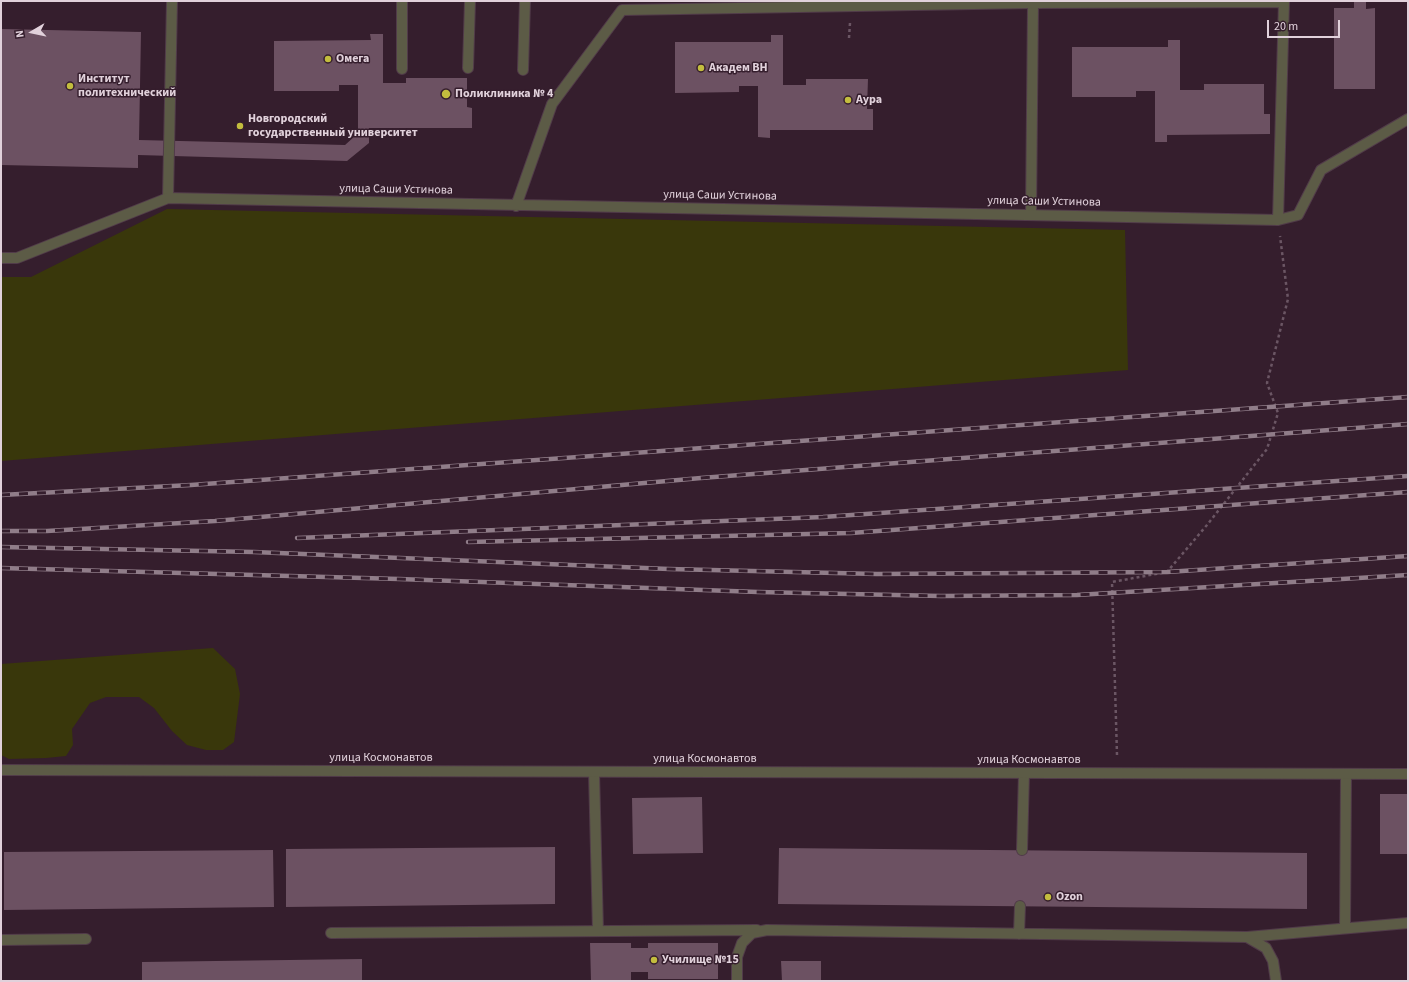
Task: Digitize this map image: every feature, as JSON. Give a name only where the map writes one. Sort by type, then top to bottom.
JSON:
[{"type":"street","points":[[168,198],[172,1]]},
{"type":"street","points":[[402,1],[402,69]]},
{"type":"street","points":[[468,68],[470,1]]},
{"type":"street","points":[[523,70],[525,1]]},
{"type":"street","points":[[516,206],[552,104],[622,10],[1033,3],[1284,2],[1278,220]]},
{"type":"street","points":[[1031,215],[1033,3]]},
{"type":"street","name":"улица Саши Устинова","points":[[1,258],[17,258],[168,198],[1278,220],[1298,215],[1320,170],[1408,119]]},
{"type":"street","name":"улица Космонавтов","points":[[1,770],[1408,774]]},
{"type":"street","points":[[594,772],[598,931]]},
{"type":"street","points":[[1022,850],[1024,773]]},
{"type":"street","points":[[1345,928],[1346,774]]},
{"type":"street","points":[[1019,934],[1020,906]]},
{"type":"street","points":[[331,933],[767,930],[1247,937],[1408,923]]},
{"type":"street","points":[[737,981],[737,957],[742,943],[752,933],[767,930]]},
{"type":"street","points":[[1247,937],[1266,948],[1273,961],[1276,981]]},
{"type":"street","points":[[1,940],[86,939]]},
{"type":"path","points":[[1117,773],[1112,582],[1167,572],[1207,525],[1267,449],[1278,413],[1267,383],[1288,299],[1278,220]]},
{"type":"shaded area","points":[[167,209],[1125,230],[1128,370],[1,461],[1,277],[31,277]]},
{"type":"shaded area","points":[[213,648],[235,669],[240,694],[234,742],[223,750],[206,750],[187,745],[172,731],[154,708],[139,697],[106,697],[90,703],[72,729],[73,745],[66,756],[9,759],[1,755],[1,664]]},
{"type":"building","points":[[1354,1],[1366,1],[1366,9],[1375,8],[1375,89],[1334,89],[1334,8],[1354,8]]},
{"type":"building","points":[[1,29],[141,32],[139,140],[345,145],[355,136],[358,136],[358,85],[339,85],[339,91],[274,91],[274,41],[371,40],[370,34],[383,34],[383,83],[406,83],[406,78],[467,78],[467,107],[472,108],[472,128],[369,128],[369,143],[347,161],[138,155],[138,168],[1,165]]},
{"type":"building","points":[[771,35],[783,35],[783,85],[806,85],[806,79],[868,79],[867,109],[873,109],[873,130],[770,130],[770,138],[758,137],[758,86],[739,86],[739,92],[675,93],[675,42],[771,42]]},
{"type":"building","points":[[1168,40],[1180,40],[1180,90],[1204,90],[1204,84],[1264,84],[1264,114],[1270,114],[1270,134],[1167,135],[1167,142],[1155,142],[1155,91],[1136,91],[1136,97],[1072,97],[1072,47],[1168,47]]},
{"type":"building","points":[[1380,794],[1408,794],[1408,854],[1380,854]]},
{"type":"building","points":[[702,797],[703,853],[633,854],[632,798]]},
{"type":"building","points":[[555,847],[555,904],[286,907],[286,849]]},
{"type":"building","points":[[779,848],[1307,853],[1307,909],[778,904]]},
{"type":"building","points":[[273,850],[274,907],[4,910],[4,852]]},
{"type":"building","name":"Училище №15","points":[[590,943],[631,943],[631,948],[648,948],[648,943],[718,943],[718,979],[648,979],[648,972],[631,972],[631,981],[591,981]]},
{"type":"building","points":[[362,959],[362,981],[142,981],[142,962]]},
{"type":"building","points":[[781,961],[821,961],[821,981],[782,981]]},
{"type":"railway","points":[[1,495],[191,485],[1408,397]]},
{"type":"railway","points":[[1,531],[47,531],[215,521],[701,478],[1408,424]]},
{"type":"railway","points":[[297,538],[823,517],[1408,476]]},
{"type":"railway","points":[[468,542],[851,533],[1408,492]]},
{"type":"railway","points":[[1,547],[254,552],[669,569],[877,574],[1167,572],[1408,556]]},
{"type":"railway","points":[[1,568],[399,579],[758,592],[941,596],[1077,595],[1408,575]]},
{"type":"place","name":"Омега","points":[[328,59]]},
{"type":"place","name":"Академ ВН","points":[[701,68]]},
{"type":"place","name":"Институт политехнический","points":[[70,86]]},
{"type":"place","name":"Поликлиника № 4","points":[[446,94]]},
{"type":"place","name":"Аура","points":[[848,100]]},
{"type":"place","name":"Новгородский государственный университет","points":[[240,126]]},
{"type":"place","name":"Ozon","points":[[1048,897]]},
{"type":"place","name":"Училище №15","points":[[654,960]]}]
